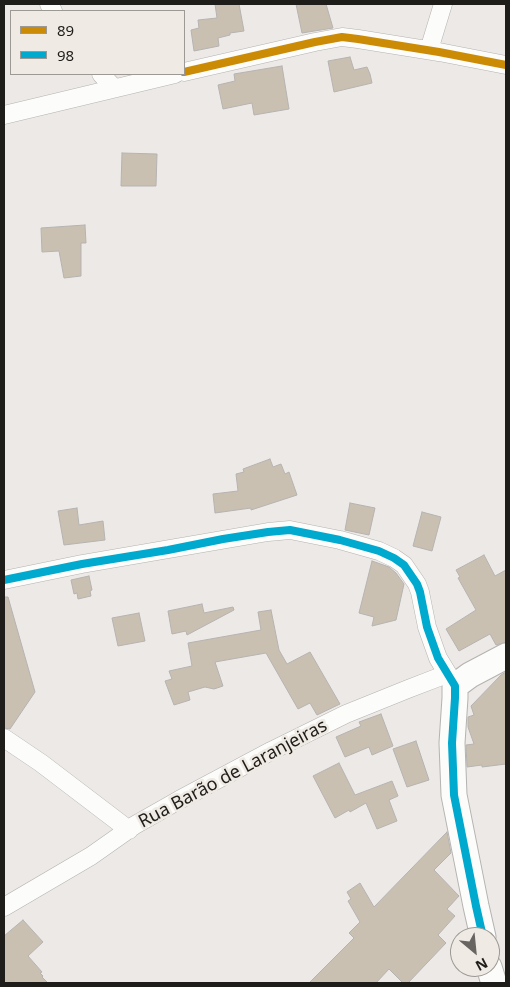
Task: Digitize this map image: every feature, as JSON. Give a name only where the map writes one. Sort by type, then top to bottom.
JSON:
[{"type":"main road","name":"Rua Barão de Laranjeiras","points":[[451,680],[470,675],[506,656]]},
{"type":"main road","points":[[451,680],[455,698],[452,743],[454,795],[481,927]]},
{"type":"street","points":[[429,50],[443,4]]},
{"type":"street","points":[[185,72],[315,42],[342,38],[358,38],[506,65]]},
{"type":"street","points":[[102,75],[114,88]]},
{"type":"street","points":[[4,115],[171,75]]},
{"type":"street","points":[[4,580],[82,564],[268,532],[290,530],[340,540],[379,551],[404,565],[417,584],[427,628],[438,658],[451,680]]},
{"type":"street","name":"Rua Barão de Laranjeiras","points":[[4,907],[91,856],[129,830],[179,800],[271,751],[352,711],[451,680]]},
{"type":"street","points":[[4,738],[41,763],[129,830]]},
{"type":"building","points":[[215,4],[239,4],[244,31],[230,33],[230,35],[218,38],[219,46],[194,51],[191,30],[199,28],[198,20],[217,18]]},
{"type":"building","points":[[296,4],[326,4],[333,28],[302,33]]},
{"type":"building","points":[[350,57],[354,70],[367,67],[372,83],[334,92],[328,61]]},
{"type":"building","points":[[282,66],[289,109],[254,115],[252,103],[223,109],[218,85],[235,81],[234,74]]},
{"type":"building","points":[[122,153],[157,154],[156,186],[121,186]]},
{"type":"building","points":[[85,225],[86,243],[81,243],[81,276],[64,278],[59,251],[42,252],[41,228]]},
{"type":"building","points":[[270,459],[273,467],[281,464],[285,474],[289,472],[297,495],[251,510],[251,508],[215,513],[213,494],[238,491],[236,474],[244,472],[243,469]]},
{"type":"building","points":[[350,503],[375,508],[369,535],[345,530]]},
{"type":"building","points":[[77,508],[79,525],[103,521],[105,540],[64,545],[58,511]]},
{"type":"building","points":[[422,512],[441,517],[432,551],[413,546]]},
{"type":"building","points":[[484,555],[495,576],[506,570],[506,642],[496,645],[490,634],[459,651],[446,629],[476,610],[458,578],[460,577],[456,570]]},
{"type":"building","points":[[372,561],[389,567],[404,584],[396,620],[372,626],[374,617],[359,613]]},
{"type":"building","points":[[89,576],[92,590],[90,591],[91,596],[78,599],[77,593],[74,594],[71,580]]},
{"type":"building","points":[[4,597],[8,597],[35,692],[10,729],[4,728]]},
{"type":"building","points":[[202,604],[204,613],[233,607],[234,610],[187,635],[186,631],[172,634],[168,611]]},
{"type":"building","points":[[271,610],[279,650],[287,664],[310,652],[340,704],[317,715],[310,703],[298,709],[266,653],[215,662],[223,686],[214,689],[205,687],[188,692],[190,700],[174,705],[165,681],[172,679],[169,671],[192,666],[188,643],[261,630],[258,612]]},
{"type":"building","points":[[139,613],[145,641],[118,646],[112,618]]},
{"type":"building","points":[[506,672],[506,764],[467,767],[466,745],[474,744],[468,727],[468,717],[474,715],[471,706]]},
{"type":"building","points":[[381,714],[393,746],[372,755],[369,747],[345,757],[336,737],[361,726],[359,722]]},
{"type":"building","points":[[416,741],[429,780],[407,787],[393,749]]},
{"type":"building","points":[[339,763],[355,795],[392,781],[398,796],[389,800],[397,821],[377,829],[366,803],[335,818],[313,776]]},
{"type":"building","points":[[447,832],[451,853],[434,870],[459,896],[447,909],[455,916],[438,935],[446,943],[408,983],[403,983],[389,969],[376,983],[309,983],[354,938],[349,933],[360,922],[348,901],[351,899],[347,892],[360,883],[374,907]]},
{"type":"building","points":[[23,920],[43,942],[28,956],[42,972],[40,973],[42,977],[48,983],[4,983],[4,936]]},
{"type":"transit line","name":"89","points":[[185,72],[342,37],[439,52],[506,65]]},
{"type":"transit line","name":"98","points":[[4,580],[223,539],[290,530],[340,540],[379,551],[404,565],[420,592],[427,627],[438,658],[455,686],[452,743],[454,795],[481,927]]}]
